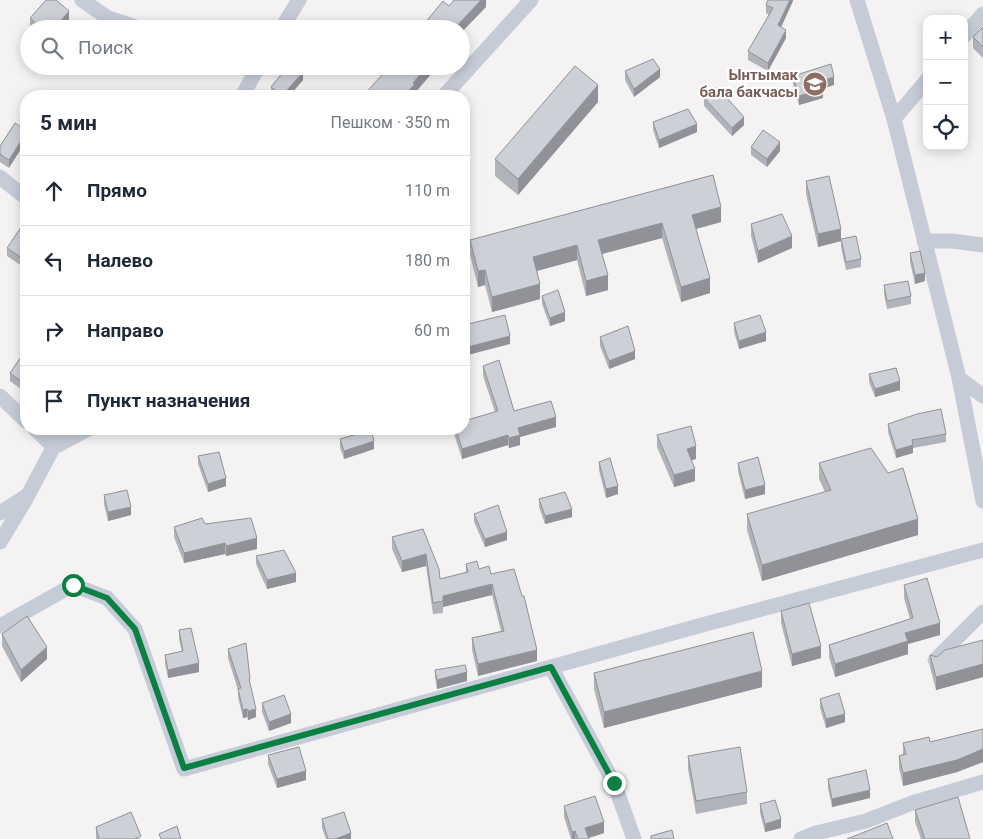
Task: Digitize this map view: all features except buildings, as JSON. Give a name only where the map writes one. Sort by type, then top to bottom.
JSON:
[{"type":"street","points":[[82,0],[108,18],[114,20]]},
{"type":"street","points":[[287,20],[299,0]]},
{"type":"street","points":[[470,67],[531,0]]},
{"type":"street","points":[[857,0],[894,119],[958,378],[983,501]]},
{"type":"street","points":[[968,31],[983,14]]},
{"type":"street","points":[[245,90],[254,75]]},
{"type":"street","points":[[449,90],[463,75]]},
{"type":"street","points":[[894,119],[923,85]]},
{"type":"street","points":[[0,177],[20,193]]},
{"type":"street","points":[[924,241],[952,241],[983,245]]},
{"type":"street","points":[[958,378],[983,396]]},
{"type":"street","points":[[0,396],[20,415]]},
{"type":"street","points":[[42,435],[54,446]]},
{"type":"street","points":[[0,542],[28,495],[60,435]]},
{"type":"street","points":[[54,446],[76,435]]},
{"type":"street","points":[[0,513],[28,495]]},
{"type":"street","points":[[0,626],[73,585],[107,598],[135,629],[184,768],[719,620],[983,550]]},
{"type":"street","points":[[935,660],[983,612]]},
{"type":"street","points":[[551,667],[614,783],[634,839]]},
{"type":"street","points":[[801,839],[816,833],[866,821],[912,803],[983,782]]},
{"type":"place","name":"Ынтымак бала бакчасы","points":[[815,84]]},
{"type":"route","points":[[73,585],[107,598],[135,629],[184,768],[551,667],[614,783]]}]
